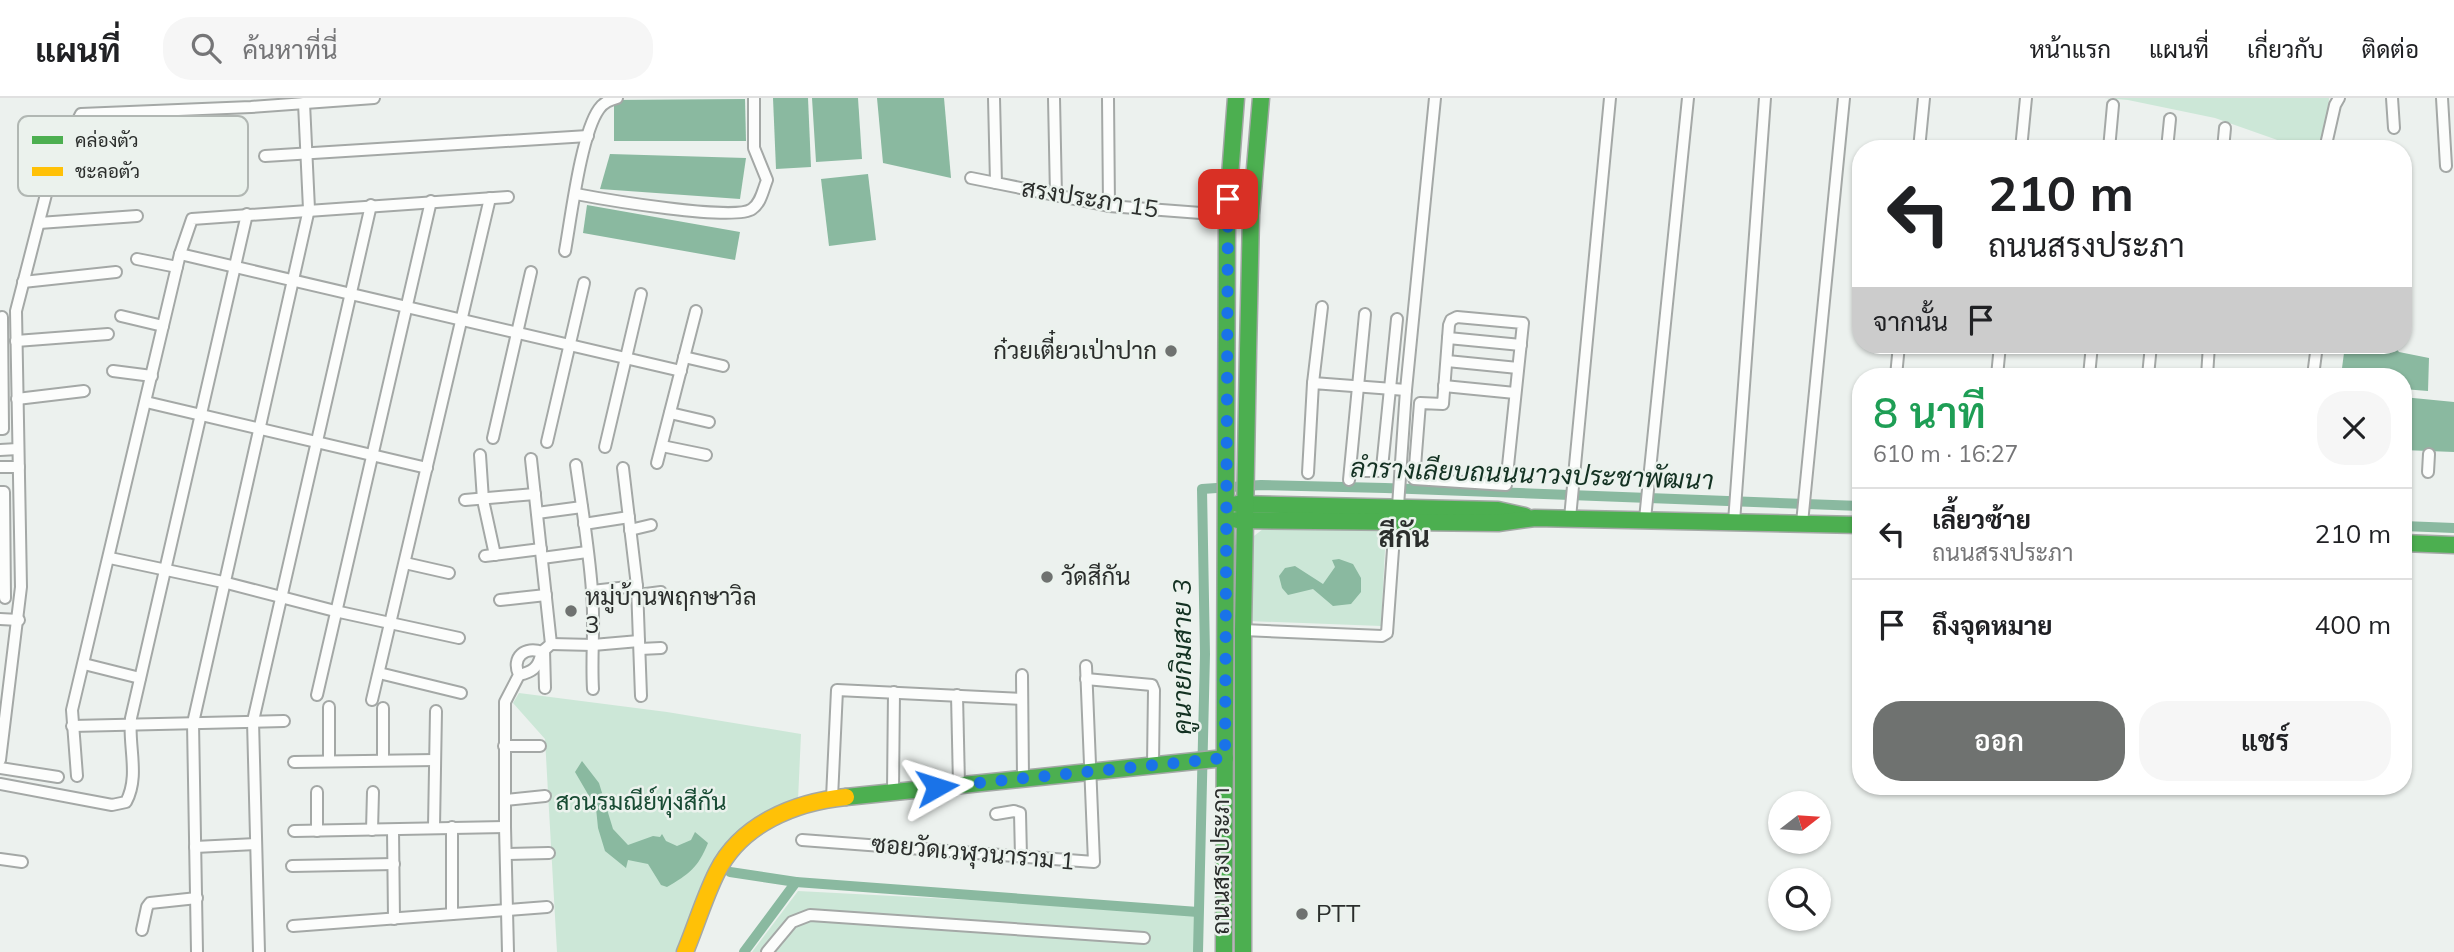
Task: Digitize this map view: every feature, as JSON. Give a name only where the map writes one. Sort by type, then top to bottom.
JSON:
[{"type":"main road","name":"ถนนสรงประภา","points":[[1224,952],[1212,759],[1227,506],[1227,215],[1236,98]]},
{"type":"main road","name":"ถนนสรงประภา","points":[[1243,952],[1243,630],[1248,351],[1251,215],[1261,98]]},
{"type":"main road","points":[[1227,351],[1248,351]]},
{"type":"main road","points":[[1227,506],[1246,498],[1397,511],[1498,509],[1535,518],[1646,513],[1734,515],[1852,524]]},
{"type":"main road","points":[[2412,543],[2454,545]]},
{"type":"main road","points":[[685,952],[723,862],[738,841],[765,821],[791,808],[832,797],[1212,759]]},
{"type":"street","points":[[80,116],[374,98]]},
{"type":"street","points":[[565,251],[588,136],[599,109],[608,100],[617,98]]},
{"type":"street","points":[[576,194],[709,212],[740,213],[751,210],[758,202],[766,180],[754,148],[754,98]]},
{"type":"street","name":"สรงประภา 15","points":[[994,98],[996,183],[1109,206],[1227,215]]},
{"type":"street","points":[[1054,98],[1056,196]]},
{"type":"street","points":[[1108,98],[1109,206]]},
{"type":"street","points":[[1243,630],[1382,636],[1387,633],[1406,390],[1435,98]]},
{"type":"street","points":[[1570,518],[1610,98]]},
{"type":"street","points":[[1646,513],[1688,98]]},
{"type":"street","points":[[1734,515],[1765,98]]},
{"type":"street","points":[[1803,519],[1844,98]]},
{"type":"street","points":[[1920,140],[1924,98]]},
{"type":"street","points":[[2022,140],[2026,98]]},
{"type":"street","points":[[2327,140],[2339,98]]},
{"type":"street","points":[[2392,98],[2394,128]]},
{"type":"street","points":[[2442,98],[2446,166]]},
{"type":"street","points":[[197,952],[193,723],[309,209],[304,103]]},
{"type":"street","points":[[2110,140],[2113,105]]},
{"type":"street","points":[[2169,140],[2170,119]]},
{"type":"street","points":[[2224,140],[2225,128]]},
{"type":"street","points":[[264,156],[588,136]]},
{"type":"street","points":[[971,178],[996,183]]},
{"type":"street","points":[[0,760],[21,587],[16,311],[45,196]]},
{"type":"street","points":[[77,776],[72,710],[180,254],[192,219],[508,197]]},
{"type":"street","points":[[372,700],[490,198]]},
{"type":"street","points":[[317,695],[431,201]]},
{"type":"street","points":[[259,952],[253,721],[371,205]]},
{"type":"street","points":[[0,784],[112,805],[126,802],[133,766],[130,724],[247,214]]},
{"type":"street","points":[[38,223],[137,216]]},
{"type":"street","points":[[180,254],[517,335],[681,371]]},
{"type":"street","points":[[137,259],[177,267]]},
{"type":"street","points":[[23,282],[116,272]]},
{"type":"street","points":[[493,438],[531,272]]},
{"type":"street","points":[[547,442],[584,283]]},
{"type":"street","points":[[605,447],[641,294]]},
{"type":"street","points":[[1308,473],[1313,383],[1322,307]]},
{"type":"street","points":[[657,463],[696,311]]},
{"type":"street","points":[[1365,314],[1350,475],[1379,471],[1382,468],[1397,319]]},
{"type":"street","points":[[121,316],[163,326]]},
{"type":"street","points":[[0,429],[3,429],[2,317]]},
{"type":"street","points":[[1457,317],[1523,323],[1506,485],[1414,479],[1420,403],[1443,404],[1448,338],[1451,320],[1457,317]]},
{"type":"street","points":[[16,341],[108,334]]},
{"type":"street","points":[[1448,338],[1521,345]]},
{"type":"street","points":[[684,357],[723,366]]},
{"type":"street","points":[[1447,361],[1518,368]]},
{"type":"street","points":[[113,371],[152,376]]},
{"type":"street","points":[[1313,383],[1406,390]]},
{"type":"street","points":[[1444,386],[1515,393]]},
{"type":"street","points":[[18,399],[85,391]]},
{"type":"street","points":[[146,402],[427,468]]},
{"type":"street","points":[[670,413],[709,422]]},
{"type":"street","points":[[662,446],[706,455]]},
{"type":"street","points":[[0,450],[18,449]]},
{"type":"street","points":[[2428,472],[2429,454]]},
{"type":"street","points":[[480,455],[490,556],[587,552]]},
{"type":"street","points":[[531,459],[545,595],[545,688]]},
{"type":"street","points":[[576,465],[592,591],[593,689]]},
{"type":"street","points":[[0,467],[19,467]]},
{"type":"street","points":[[623,468],[638,590],[641,696]]},
{"type":"street","points":[[0,492],[4,492],[5,598]]},
{"type":"street","points":[[466,500],[534,494]]},
{"type":"street","points":[[537,513],[582,507]]},
{"type":"street","points":[[584,524],[629,517]]},
{"type":"street","points":[[630,530],[651,525]]},
{"type":"street","points":[[110,558],[459,638]]},
{"type":"street","points":[[405,562],[449,573]]},
{"type":"street","points":[[592,591],[661,592]]},
{"type":"street","points":[[500,600],[545,595]]},
{"type":"street","points":[[0,619],[19,620]]},
{"type":"street","points":[[508,952],[505,702],[517,677],[517,658],[531,649],[593,645],[661,648]]},
{"type":"street","points":[[517,677],[536,667],[546,649]]},
{"type":"street","points":[[84,664],[140,678]]},
{"type":"street","points":[[1086,666],[1091,771]]},
{"type":"street","points":[[379,673],[461,693]]},
{"type":"street","points":[[1022,675],[1023,778]]},
{"type":"street","points":[[1086,679],[1152,685],[1153,764]]},
{"type":"street","points":[[832,797],[837,690],[1022,699]]},
{"type":"street","points":[[894,692],[894,791]]},
{"type":"street","points":[[957,695],[959,785]]},
{"type":"street","points":[[329,707],[329,760]]},
{"type":"street","points":[[383,708],[383,760]]},
{"type":"street","points":[[433,827],[436,711]]},
{"type":"street","points":[[72,726],[284,721]]},
{"type":"street","points":[[504,746],[540,746]]},
{"type":"street","points":[[294,762],[435,760]]},
{"type":"street","points":[[0,768],[58,777]]},
{"type":"street","name":"ซอยวัดเวฬุวนาราม 1","points":[[802,840],[1094,862],[1091,771]]},
{"type":"street","points":[[317,792],[317,831]]},
{"type":"street","points":[[372,830],[373,792]]},
{"type":"street","points":[[505,800],[545,796]]},
{"type":"street","points":[[996,814],[1014,811],[1020,813],[1021,857]]},
{"type":"street","points":[[452,914],[453,827]]},
{"type":"street","points":[[294,831],[505,827]]},
{"type":"street","points":[[393,830],[394,919]]},
{"type":"street","points":[[195,848],[256,845]]},
{"type":"street","points":[[506,854],[549,853]]},
{"type":"street","points":[[0,859],[22,862]]},
{"type":"street","points":[[292,866],[394,864]]},
{"type":"street","points":[[142,930],[150,903],[197,898]]},
{"type":"street","points":[[293,926],[548,906]]},
{"type":"street","points":[[767,952],[792,922],[810,915],[1144,938]]},
{"type":"green space","points":[[2104,98],[2329,98],[2328,117],[2320,140],[2277,140],[2215,118],[2128,100]]},
{"type":"green space","points":[[1263,529],[1386,530],[1381,626],[1248,621],[1250,539]]},
{"type":"green space","name":"สวนรมณีย์ทุ่งสีกัน","points":[[519,693],[667,712],[801,734],[798,800],[751,822],[734,834],[719,851],[706,878],[680,952],[557,952],[545,739],[513,703]]},
{"type":"green space","points":[[798,891],[1198,912],[1198,952],[752,952]]},
{"type":"shaded area","points":[[773,98],[808,98],[811,167],[776,169]]},
{"type":"shaded area","points":[[812,98],[858,98],[862,159],[816,162]]},
{"type":"shaded area","points":[[877,98],[944,98],[951,178],[883,163]]},
{"type":"shaded area","points":[[745,99],[746,141],[614,141],[614,100]]},
{"type":"shaded area","points":[[610,154],[746,158],[740,199],[600,189]]},
{"type":"shaded area","points":[[868,174],[876,240],[829,246],[821,179]]},
{"type":"shaded area","points":[[587,205],[740,232],[735,260],[583,233]]},
{"type":"shaded area","points":[[2344,354],[2409,354],[2429,358],[2428,391],[2412,390],[2412,368],[2342,368]]},
{"type":"shaded area","points":[[2412,398],[2454,402],[2454,452],[2412,450]]},
{"type":"shaded area","points":[[1339,559],[1353,564],[1361,578],[1361,592],[1351,604],[1333,606],[1313,589],[1288,595],[1282,588],[1279,576],[1285,568],[1295,566],[1323,584],[1335,567],[1332,560]]},
{"type":"shaded area","points":[[582,761],[599,783],[613,829],[628,845],[653,836],[660,837],[662,834],[666,841],[677,846],[691,840],[695,832],[708,843],[692,870],[667,887],[661,885],[648,864],[628,860],[626,868],[605,851],[598,828],[596,808],[575,772]]},
{"type":"waterway","name":"ลำรางเลียบถนนนาวงประชาพัฒนา","points":[[1198,952],[1205,654],[1202,489],[1261,485],[1385,488],[1852,506]]},
{"type":"waterway","name":"ลำรางเลียบถนนนาวงประชาพัฒนา","points":[[2412,526],[2454,528]]},
{"type":"waterway","points":[[730,872],[796,882]]},
{"type":"waterway","points":[[744,952],[796,882],[1198,912]]},
{"type":"traffic: fast","points":[[1224,952],[1227,215],[1236,98]]},
{"type":"traffic: fast","points":[[1243,952],[1243,630],[1248,351],[1251,215],[1261,98]]},
{"type":"traffic: fast","points":[[1237,504],[1498,510],[1525,516]]},
{"type":"traffic: fast","points":[[1237,520],[1498,523],[1535,518],[1852,525]]},
{"type":"traffic: fast","points":[[2412,543],[2454,545]]},
{"type":"traffic: fast","points":[[846,797],[1225,758]]},
{"type":"traffic: slow","points":[[685,952],[717,872],[740,841],[755,828],[789,810],[846,797]]},
{"type":"place","name":"ก๋วยเตี๋ยวเป่าปาก","points":[[1171,351]]},
{"type":"place","name":"วัดสีกัน","points":[[1047,577]]},
{"type":"place","name":"หมู่บ้านพฤกษาวิล 3","points":[[571,611]]},
{"type":"place","name":"PTT","points":[[1302,914]]},
{"type":"district","name":"สีกัน","points":[[1404,537]]},
{"type":"route","points":[[937,787],[1225,758],[1228,199]]},
{"type":"water label","name":"คูนายกิมสาย 3","points":[[1182,657]]}]
